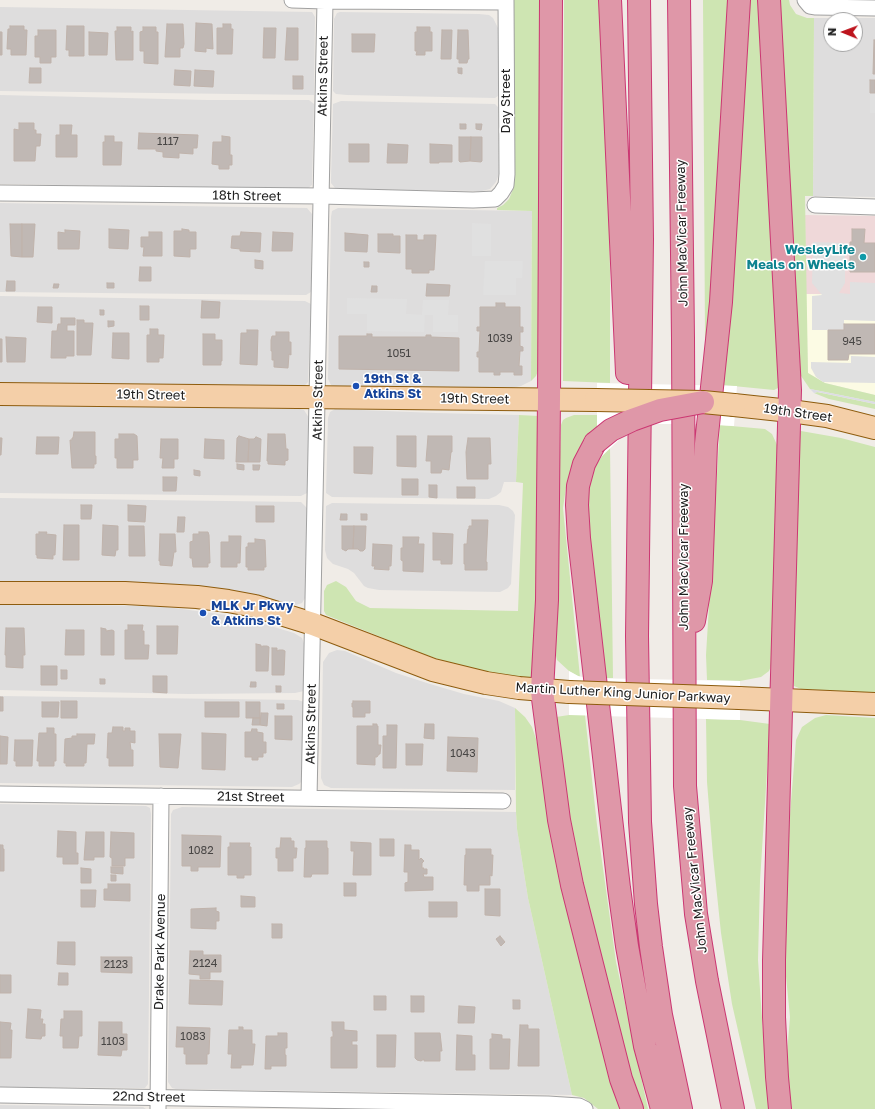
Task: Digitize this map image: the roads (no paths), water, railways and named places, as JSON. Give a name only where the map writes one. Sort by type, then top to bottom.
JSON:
[{"type":"highway","points":[[551,0],[549,399],[546,600],[542,691],[559,820],[572,885],[622,1079],[632,1109]]},
{"type":"highway","points":[[610,0],[617,135],[637,636],[640,822],[646,904],[661,1015],[681,1109]]},
{"type":"highway","points":[[637,636],[642,239],[639,0]]},
{"type":"highway","name":"John MacVicar Freeway","points":[[679,0],[683,338],[685,786],[696,914],[707,981],[733,1109]]},
{"type":"highway","points":[[684,674],[701,581],[706,444],[721,302],[739,0]]},
{"type":"highway","points":[[769,0],[790,390],[774,967],[774,1025],[780,1109]]},
{"type":"highway","points":[[662,1109],[645,1046],[627,946],[618,881],[581,559],[577,505],[578,486],[584,464],[595,443],[611,430],[632,420],[660,410],[702,402]]},
{"type":"main road","name":"19th Street","points":[[0,394],[549,399],[702,402],[790,410],[827,416],[875,428]]},
{"type":"main road","name":"Martin Luther King Junior Parkway","points":[[0,593],[125,593],[197,597],[255,606],[312,624],[432,670],[486,683],[542,691],[875,704]]},
{"type":"street","points":[[292,0],[506,1]]},
{"type":"street","name":"Atkins Street","points":[[310,798],[312,624],[314,597],[325,1]]},
{"type":"street","name":"Day Street","points":[[495,199],[506,185],[507,174],[506,1]]},
{"type":"street","points":[[806,1],[810,6],[816,7],[875,8]]},
{"type":"street","name":"18th Street","points":[[0,193],[321,196],[473,200],[495,199]]},
{"type":"street","points":[[815,205],[875,207]]},
{"type":"street","name":"21st Street","points":[[0,794],[503,801]]},
{"type":"street","name":"Drake Park Avenue","points":[[158,1103],[161,796]]},
{"type":"street","name":"22nd Street","points":[[0,1095],[158,1103],[555,1104],[579,1106],[585,1109]]},
{"type":"place","name":"WesleyLife Meals on Wheels","points":[[863,257]]},
{"type":"place","name":"19th St & Atkins St","points":[[356,386]]},
{"type":"place","name":"MLK Jr Pkwy & Atkins St","points":[[203,613]]}]
